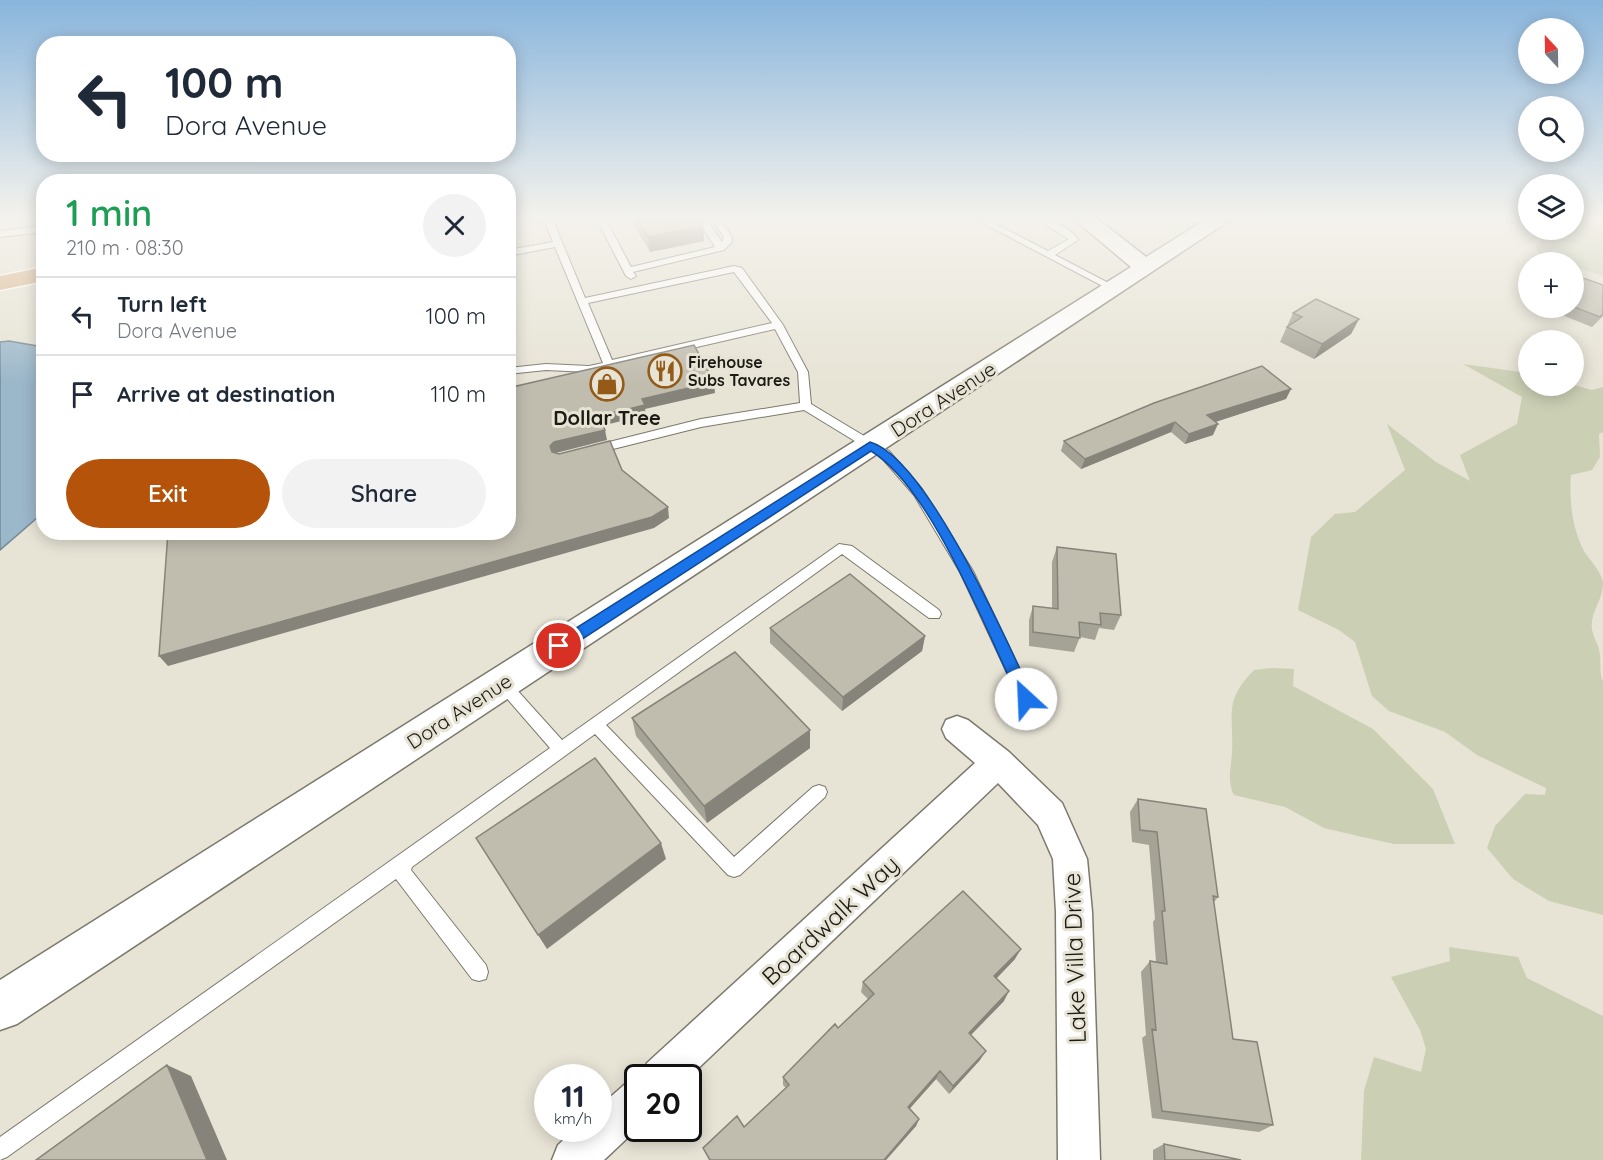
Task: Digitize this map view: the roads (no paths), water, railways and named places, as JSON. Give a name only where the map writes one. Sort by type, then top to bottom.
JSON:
[{"type":"main road","points":[[0,283],[36,276]]},
{"type":"main road","points":[[0,291],[36,284]]},
{"type":"street","name":"Dora Avenue","points":[[0,1007],[1137,274]]},
{"type":"street","name":"Lake Villa Drive","points":[[957,729],[998,762],[1050,814],[1070,860],[1074,912],[1079,1160]]},
{"type":"street","name":"Boardwalk Way","points":[[675,1064],[998,762]]},
{"type":"street","points":[[573,1160],[624,1112]]},
{"type":"lane","points":[[572,274],[609,365]]},
{"type":"lane","points":[[630,274],[636,289]]},
{"type":"lane","points":[[583,301],[709,274]]},
{"type":"lane","points":[[742,274],[778,325],[803,372],[806,406]]},
{"type":"lane","points":[[1086,274],[1115,289]]},
{"type":"lane","points":[[516,370],[546,367],[589,369],[778,325]]},
{"type":"lane","points":[[585,452],[701,423],[806,406],[885,454],[918,492],[966,571],[1026,699]]},
{"type":"lane","points":[[0,1150],[839,549],[847,549],[934,614]]},
{"type":"lane","points":[[502,683],[561,749]]},
{"type":"lane","points":[[595,724],[734,869],[819,792]]},
{"type":"lane","points":[[405,862],[402,872],[479,972]]},
{"type":"water","points":[[9,341],[36,346],[36,519],[0,550],[0,342]]},
{"type":"place","name":"Firehouse Subs Tavares","points":[[665,371]]},
{"type":"place","name":"Dollar Tree","points":[[607,384]]}]
